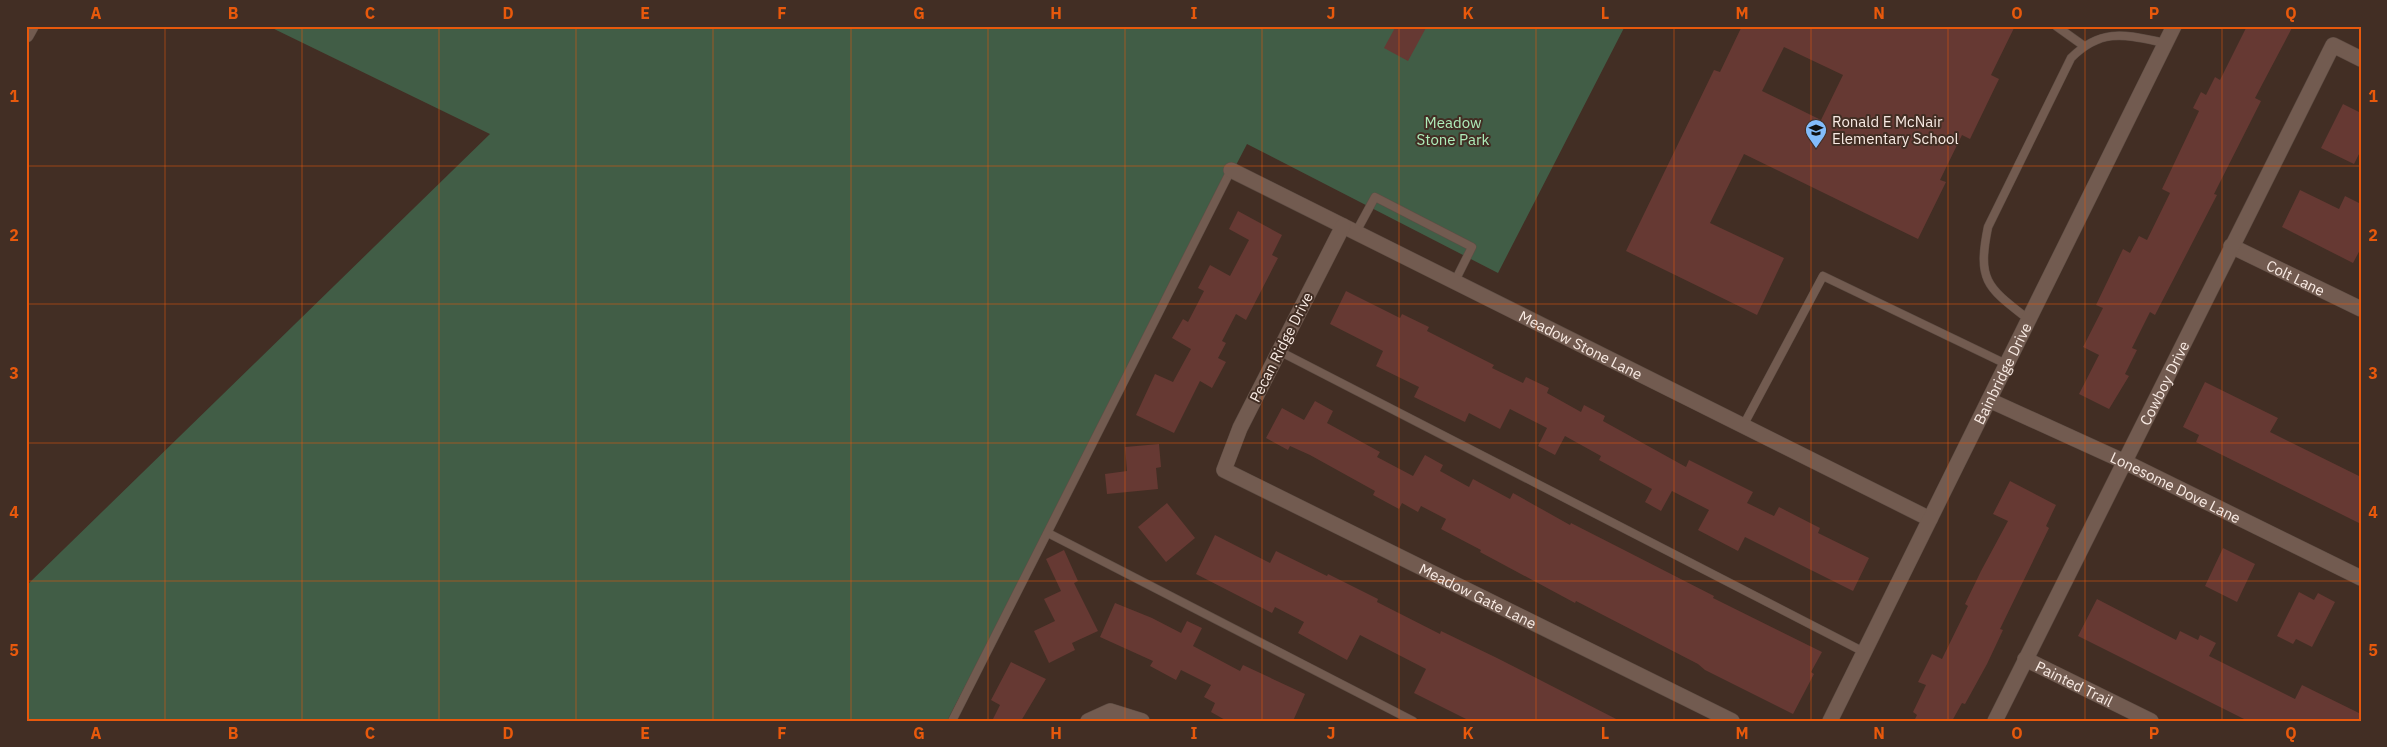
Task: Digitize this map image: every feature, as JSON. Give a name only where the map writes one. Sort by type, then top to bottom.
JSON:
[{"type":"street","points":[[26,35],[31,26]]},
{"type":"street","name":"Bainbridge Drive","points":[[1830,721],[2174,26]]},
{"type":"street","name":"Cowboy Drive","points":[[1995,721],[2123,461],[2333,45],[2361,60]]},
{"type":"street","name":"Meadow Stone Lane","points":[[1232,170],[1930,519]]},
{"type":"street","name":"Pecan Ridge Drive","points":[[1224,470],[1240,428],[1279,351],[1349,229]]},
{"type":"street","name":"Colt Lane","points":[[2232,246],[2361,310]]},
{"type":"street","name":"Lonesome Dove Lane","points":[[1989,400],[2123,461],[2361,578]]},
{"type":"street","name":"Meadow Gate Lane","points":[[1224,470],[1732,721]]},
{"type":"street","name":"Painted Trail","points":[[2025,659],[2151,721]]},
{"type":"street","points":[[1088,721],[1110,711],[1142,721]]},
{"type":"lane","points":[[2056,26],[2084,46]]},
{"type":"lane","points":[[2028,320],[1998,296],[1984,274],[1982,255],[1988,227],[2071,58],[2084,46],[2102,37],[2123,34],[2165,43]]},
{"type":"lane","points":[[952,721],[1232,170]]},
{"type":"lane","points":[[1349,229],[1375,197],[1472,247],[1455,282]]},
{"type":"lane","points":[[1743,426],[1823,276],[2006,364]]},
{"type":"lane","points":[[1279,351],[1864,652]]},
{"type":"lane","points":[[1048,533],[1413,721]]},
{"type":"green space","name":"Meadow Stone Park","points":[[268,26],[1625,26],[1498,273],[1247,144],[947,721],[26,721],[26,586],[490,134]]},
{"type":"building","points":[[1396,26],[1427,26],[1408,61],[1384,48]]},
{"type":"building","points":[[1742,26],[2015,26],[1991,75],[1999,79],[1970,139],[1962,135],[1940,180],[1946,182],[1918,239],[1744,154],[1710,223],[1784,258],[1757,315],[1626,251],[1714,70],[1720,72]],"holes":[[[1784,47],[1843,75],[1821,120],[1762,91]]]},
{"type":"building","points":[[2247,26],[2293,26],[2255,98],[2261,101],[2214,194],[2217,195],[2155,315],[2150,312],[2132,348],[2137,350],[2125,374],[2129,376],[2109,409],[2079,394],[2099,355],[2083,347],[2103,308],[2096,305],[2123,249],[2130,253],[2139,236],[2147,240],[2170,193],[2162,189],[2199,111],[2193,108],[2201,92],[2206,95],[2215,77],[2220,80]]},
{"type":"building","points":[[2343,104],[2361,113],[2361,150],[2354,164],[2321,148]]},
{"type":"building","points":[[2300,190],[2339,209],[2345,196],[2361,204],[2361,248],[2353,263],[2282,227]]},
{"type":"building","points":[[1238,211],[1282,235],[1272,255],[1278,258],[1246,320],[1236,314],[1222,341],[1226,343],[1218,358],[1226,362],[1212,388],[1200,381],[1174,433],[1136,415],[1155,374],[1173,382],[1191,349],[1172,338],[1183,319],[1188,322],[1204,291],[1198,288],[1210,265],[1230,276],[1249,240],[1229,229]]},
{"type":"building","points":[[1346,291],[1400,318],[1402,314],[1429,327],[1427,331],[1494,365],[1492,368],[1523,383],[1526,377],[1549,388],[1547,393],[1581,412],[1584,405],[1605,416],[1603,421],[1686,467],[1689,460],[1753,492],[1747,503],[1774,516],[1779,507],[1820,528],[1818,533],[1869,558],[1853,591],[1745,537],[1738,551],[1698,530],[1709,510],[1672,491],[1661,511],[1645,502],[1652,489],[1599,460],[1601,456],[1565,436],[1555,455],[1538,446],[1547,428],[1510,409],[1500,429],[1469,413],[1465,422],[1414,397],[1419,387],[1376,366],[1383,351],[1330,324]]},
{"type":"building","points":[[2205,382],[2278,418],[2270,432],[2361,477],[2361,524],[2196,442],[2199,435],[2183,427]]},
{"type":"building","points":[[1315,401],[1333,411],[1327,423],[1380,452],[1377,457],[1413,476],[1425,455],[1443,465],[1440,471],[1469,487],[1473,479],[1510,499],[1513,493],[1570,525],[1571,523],[1714,596],[1713,598],[1822,652],[1811,672],[1814,674],[1793,714],[1705,670],[1698,664],[1576,601],[1575,603],[1480,552],[1481,550],[1441,529],[1446,519],[1421,506],[1418,512],[1402,503],[1399,509],[1373,495],[1375,491],[1310,455],[1290,446],[1288,450],[1266,438],[1282,408],[1304,420]]},
{"type":"building","points":[[1159,444],[1161,467],[1156,468],[1158,489],[1107,494],[1105,474],[1127,471],[1125,447]]},
{"type":"building","points":[[2010,481],[2056,505],[2046,526],[2049,528],[2000,629],[2003,630],[1987,664],[1965,704],[1962,703],[1952,721],[1914,721],[1917,715],[1913,712],[1926,685],[1918,682],[1932,654],[1942,659],[1968,606],[1965,604],[2008,521],[1993,514]]},
{"type":"building","points":[[1167,503],[1195,538],[1166,562],[1138,527]]},
{"type":"building","points":[[1215,535],[1270,563],[1276,551],[1327,576],[1328,574],[1378,599],[1377,602],[1440,634],[1441,631],[1497,658],[1620,721],[1470,721],[1414,693],[1426,669],[1360,635],[1347,660],[1298,633],[1304,622],[1275,607],[1272,613],[1196,574]]},
{"type":"building","points":[[2223,548],[2255,564],[2237,602],[2205,586]]},
{"type":"building","points":[[1064,550],[1078,581],[1074,583],[1098,631],[1072,643],[1075,650],[1049,663],[1034,631],[1055,621],[1044,599],[1061,591],[1046,559]]},
{"type":"building","points":[[2299,592],[2314,600],[2318,593],[2335,602],[2312,647],[2296,639],[2293,644],[2277,636]]},
{"type":"building","points":[[2097,599],[2176,640],[2180,631],[2198,640],[2200,635],[2216,643],[2209,656],[2295,699],[2302,685],[2361,714],[2361,721],[2248,721],[2078,636]]},
{"type":"building","points":[[1115,603],[1152,618],[1181,633],[1187,621],[1202,628],[1193,646],[1240,671],[1243,665],[1305,694],[1293,721],[1227,721],[1211,712],[1215,703],[1204,697],[1211,685],[1181,670],[1176,680],[1150,666],[1153,661],[1100,637]]},
{"type":"building","points":[[1011,662],[1046,679],[1021,721],[992,721],[1000,705],[991,700]]},
{"type":"place","name":"Ronald E McNair Elementary School","points":[[1816,149]]}]
